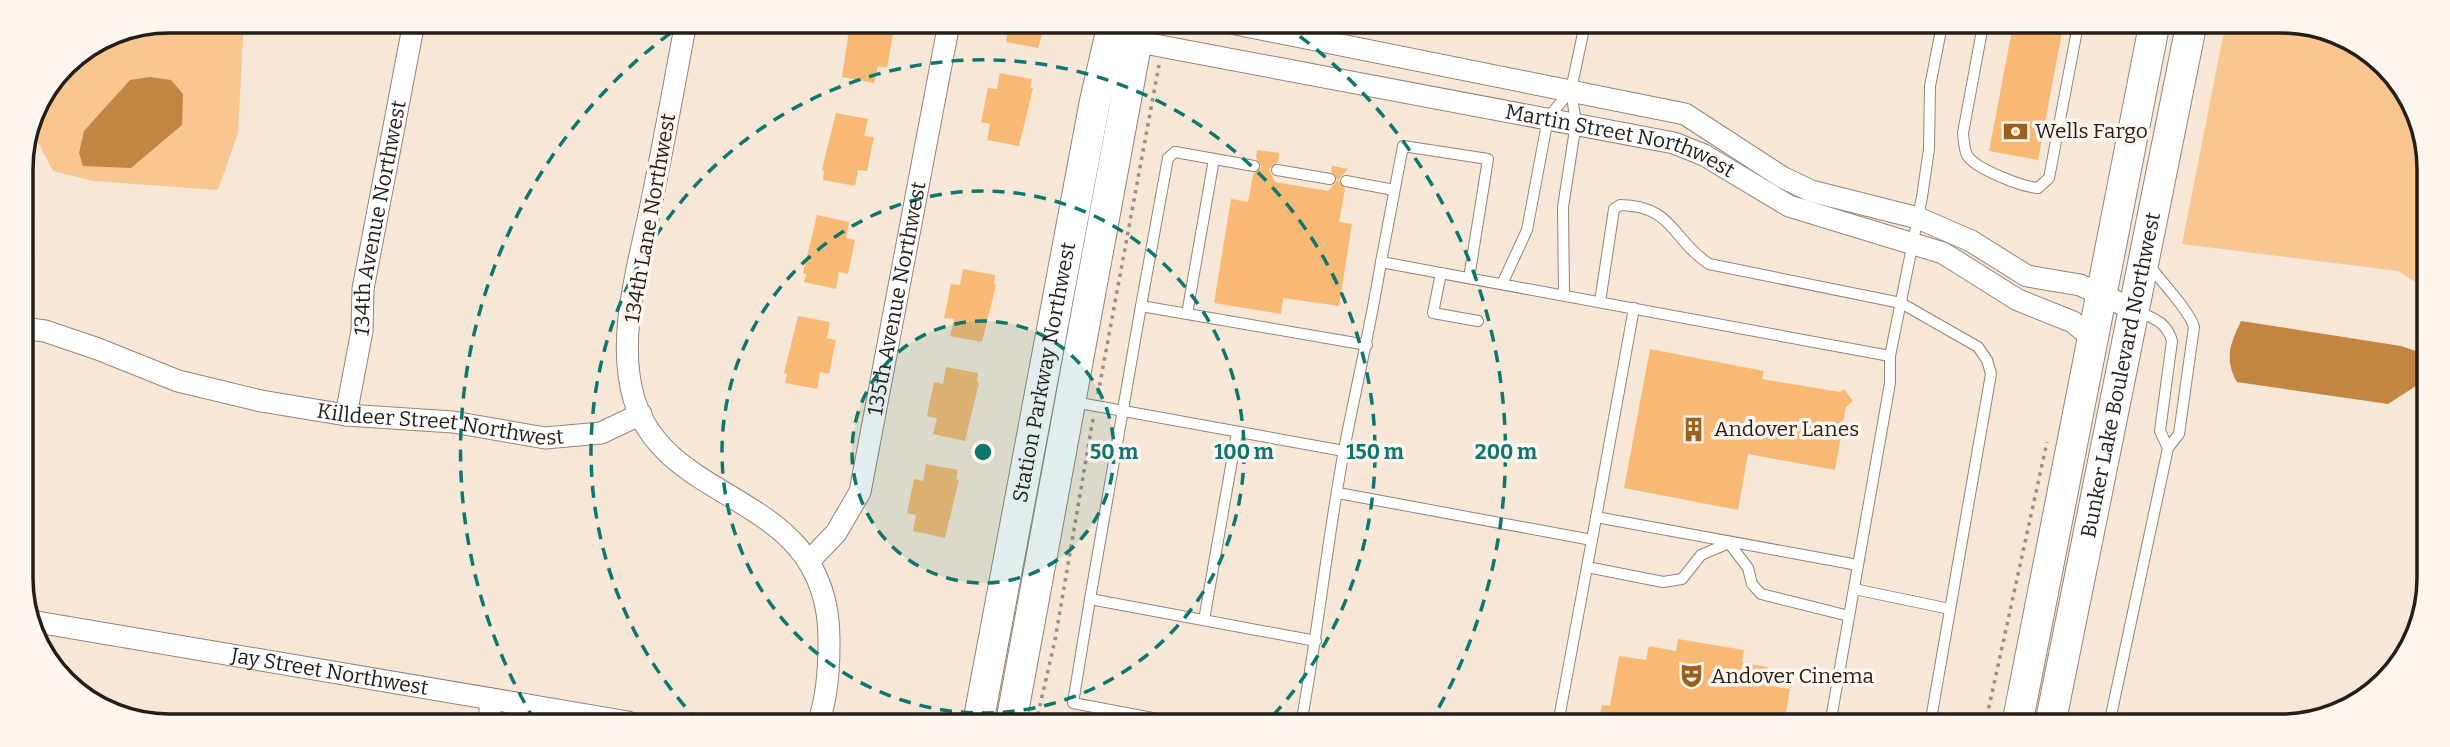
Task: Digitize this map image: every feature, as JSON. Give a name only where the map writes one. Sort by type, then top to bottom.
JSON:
[{"type":"main road","name":"Bunker Lake Boulevard Northwest","points":[[2019,713],[2153,33]]},
{"type":"main road","name":"Bunker Lake Boulevard Northwest","points":[[2052,713],[2190,33]]},
{"type":"main road","name":"Station Parkway Northwest","points":[[1013,714],[1063,400],[1132,34]]},
{"type":"main road","name":"Station Parkway Northwest","points":[[980,714],[1063,400]]},
{"type":"street","name":"Martin Street Northwest","points":[[1304,33],[1685,114],[1782,177],[1811,191],[1918,218],[1971,242],[2027,276],[2080,285],[2135,310]]},
{"type":"street","name":"134th Avenue Northwest","points":[[346,415],[362,331],[363,289],[412,34]]},
{"type":"street","name":"134th Lane Northwest","points":[[641,414],[634,400],[627,354],[631,318],[684,34]]},
{"type":"street","name":"135th Avenue Northwest","points":[[810,560],[836,533],[860,492],[947,34]]},
{"type":"street","name":"Martin Street Northwest","points":[[1132,34],[1674,143],[1704,155],[1789,206],[1942,253],[2018,300],[2073,322],[2093,339]]},
{"type":"street","name":"Killdeer Street Northwest","points":[[34,330],[99,349],[177,381],[261,401],[346,415],[453,422],[545,438],[601,433],[641,414]]},
{"type":"street","points":[[641,414],[650,431],[700,479],[755,510],[810,560],[825,595],[830,634],[829,672],[820,714]]},
{"type":"street","name":"Jay Street Northwest","points":[[41,623],[311,666],[579,714]]},
{"type":"street","points":[[490,714],[491,699]]},
{"type":"lane","points":[[1564,295],[1563,207],[1576,123],[1571,90],[1583,33]]},
{"type":"lane","points":[[1832,713],[1890,383],[1890,356],[1929,149],[1930,86],[1940,33]]},
{"type":"lane","points":[[1981,33],[1963,133],[1966,152],[1974,162],[2025,187],[2038,188],[2049,178],[2076,33]]},
{"type":"lane","points":[[1502,284],[1527,230],[1548,118],[1571,90]]},
{"type":"lane","points":[[1303,713],[1344,451],[1367,345],[1402,146],[1488,159],[1469,278]]},
{"type":"lane","points":[[1129,714],[1073,703],[1168,159],[1175,152],[1254,166]]},
{"type":"lane","points":[[1187,314],[1214,159]]},
{"type":"lane","points":[[1277,170],[1330,179]]},
{"type":"lane","points":[[1346,181],[1394,190]]},
{"type":"lane","points":[[1600,302],[1614,209],[1620,205],[1654,211],[1672,225],[1688,250],[1709,264],[1901,303],[1978,347],[1987,359],[1991,374],[1932,713]]},
{"type":"lane","points":[[2112,713],[2168,448],[2179,434],[2194,327],[2190,313],[2173,298],[2145,261]]},
{"type":"lane","points":[[1381,262],[1890,356]]},
{"type":"lane","points":[[1441,272],[1433,313],[1478,321]]},
{"type":"lane","points":[[1141,306],[1367,345]]},
{"type":"lane","points":[[1560,713],[1634,308]]},
{"type":"lane","points":[[2135,310],[2160,321],[2169,331],[2172,341],[2160,431],[2168,448]]},
{"type":"lane","points":[[1063,400],[1344,451]]},
{"type":"lane","points":[[1203,620],[1237,432]]},
{"type":"lane","points":[[1338,493],[1592,540]]},
{"type":"lane","points":[[1596,517],[1858,565]]},
{"type":"lane","points":[[1587,567],[1663,582],[1682,579],[1701,555],[1729,542]]},
{"type":"lane","points":[[1729,542],[1748,568],[1752,584],[1761,594],[1849,616]]},
{"type":"lane","points":[[1854,589],[1950,609]]},
{"type":"lane","points":[[1090,599],[1316,641]]},
{"type":"path","points":[[1038,714],[1055,640],[1063,400],[1154,100],[1132,34]]},
{"type":"path","points":[[1988,713],[2047,441]]},
{"type":"shaded area","points":[[2224,33],[2298,34],[2333,44],[2364,61],[2394,94],[2410,126],[2414,143],[2417,169],[2417,283],[2398,271],[2182,244]]},
{"type":"shaded area","points":[[243,34],[238,133],[218,190],[93,181],[53,171],[38,143],[43,120],[61,86],[86,61],[101,51],[143,36]]},
{"type":"shaded area","points":[[150,77],[171,80],[183,94],[182,125],[131,168],[83,166],[79,153],[84,131],[130,80]]},
{"type":"shaded area","points":[[2241,321],[2401,346],[2416,351],[2417,385],[2388,404],[2237,382],[2230,359],[2234,337]]},
{"type":"building","points":[[2011,33],[2062,33],[2038,160],[1989,151]]},
{"type":"building","points":[[848,34],[893,34],[887,68],[878,66],[874,83],[842,77]]},
{"type":"building","points":[[1007,34],[1042,34],[1038,48],[1006,42]]},
{"type":"building","points":[[1000,73],[1032,79],[1030,88],[1033,88],[1019,146],[987,140],[990,124],[981,122],[988,88],[997,89]]},
{"type":"building","points":[[836,113],[868,119],[864,136],[874,137],[867,171],[858,170],[855,186],[823,180],[822,170]]},
{"type":"building","points":[[1257,150],[1279,153],[1278,162],[1269,169],[1275,182],[1328,191],[1338,180],[1345,189],[1339,222],[1352,224],[1339,306],[1283,298],[1281,314],[1214,303],[1231,199],[1248,202],[1253,174],[1262,167],[1256,158]]},
{"type":"building","points":[[1332,166],[1348,169],[1338,180],[1331,171]]},
{"type":"building","points":[[817,215],[849,222],[846,238],[855,240],[848,274],[839,272],[836,289],[804,282],[806,274],[803,273]]},
{"type":"building","points":[[963,269],[995,275],[996,285],[982,342],[950,336],[954,319],[944,318],[951,284],[960,285]]},
{"type":"building","points":[[798,316],[830,322],[827,338],[836,340],[829,374],[820,372],[817,389],[785,383],[787,374],[784,373]]},
{"type":"building","name":"Andover Lanes","points":[[1650,349],[1764,371],[1762,379],[1840,392],[1844,389],[1853,401],[1846,407],[1835,470],[1748,454],[1738,510],[1624,488]]},
{"type":"building","points":[[946,367],[978,373],[979,383],[965,441],[933,434],[937,418],[927,416],[934,382],[943,384]]},
{"type":"building","points":[[926,464],[958,470],[956,479],[959,480],[945,538],[913,531],[916,515],[907,513],[914,479],[923,481]]},
{"type":"building","name":"Andover Cinema","points":[[1678,639],[1744,650],[1742,663],[1768,667],[1765,685],[1790,689],[1786,713],[1600,713],[1602,705],[1610,706],[1619,656],[1646,660],[1649,646],[1676,651]]},
{"type":"place","name":"Wells Fargo","points":[[2015,131]]},
{"type":"place","name":"Andover Lanes","points":[[1694,429]]},
{"type":"place","name":"Andover Cinema","points":[[1691,676]]}]
